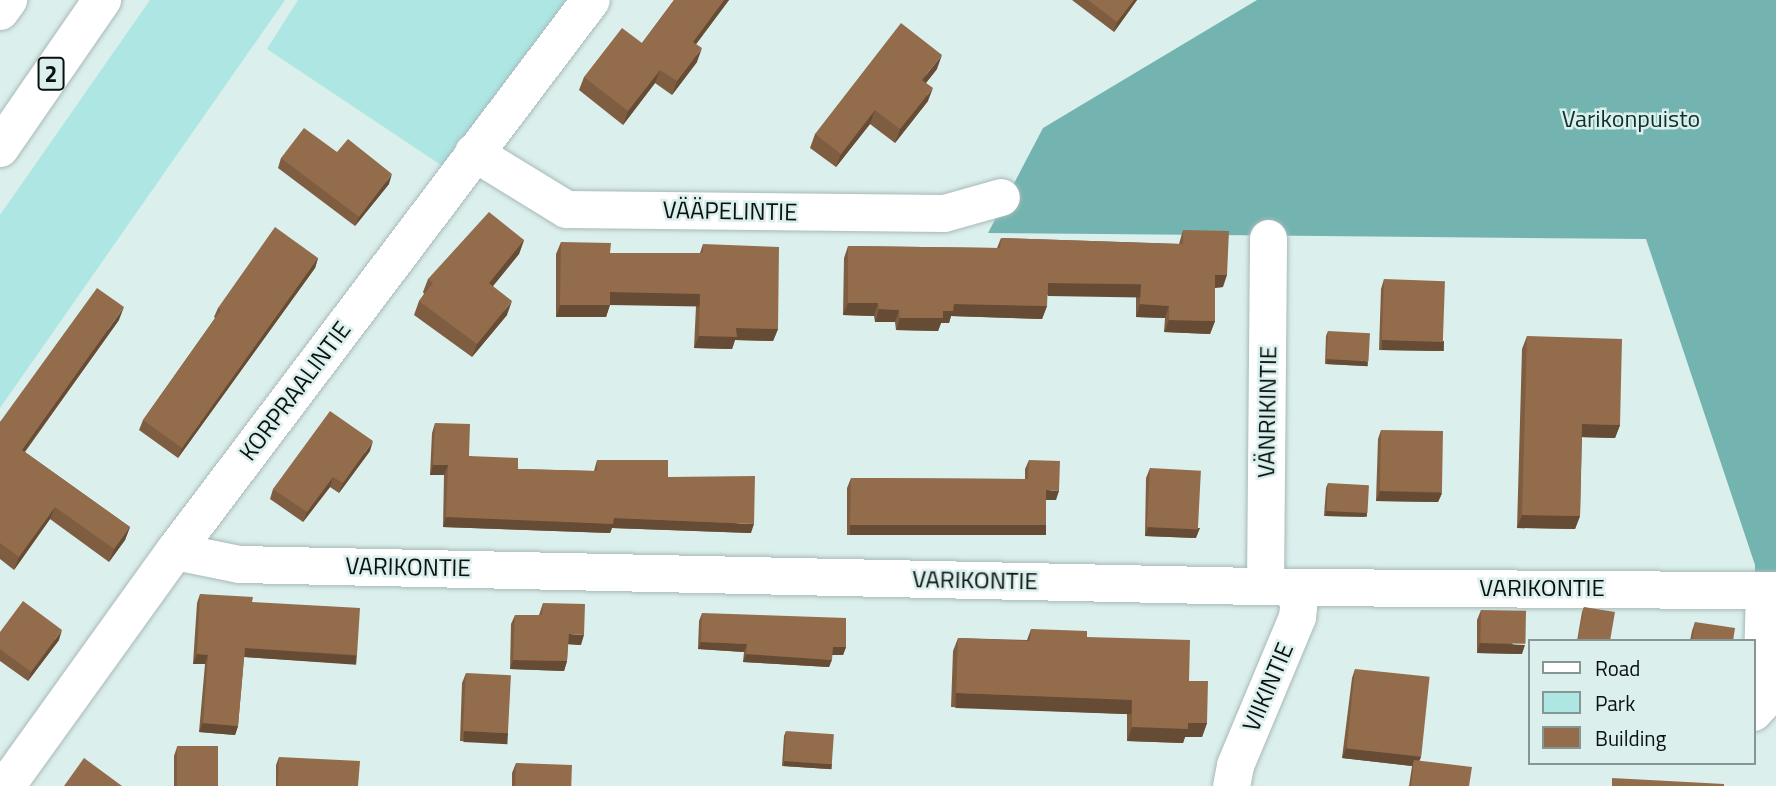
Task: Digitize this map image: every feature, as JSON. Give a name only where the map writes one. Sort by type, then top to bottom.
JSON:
[{"type":"main road","points":[[0,12],[8,0]]},
{"type":"main road","name":"2","points":[[0,148],[102,0]]},
{"type":"main road","name":"KORPRAALINTIE","points":[[6,786],[175,551],[473,152],[591,0]]},
{"type":"street","name":"VÄÄPELINTIE","points":[[473,152],[566,209],[944,213],[1001,197]]},
{"type":"street","name":"VÄNRIKINTIE","points":[[1268,239],[1282,586]]},
{"type":"street","name":"VARIKONTIE","points":[[175,551],[239,564],[1282,586],[1770,590]]},
{"type":"street","name":"VIIKINTIE","points":[[1231,786],[1234,765],[1297,617],[1282,586]]},
{"type":"street","points":[[1755,709],[1760,703],[1770,590]]},
{"type":"green space","points":[[150,0],[285,0],[0,408],[0,215]]},
{"type":"green space","points":[[298,0],[578,0],[456,175],[267,49]]},
{"type":"green space","name":"Varikonpuisto","points":[[1257,0],[1776,0],[1776,581],[1755,582],[1755,565],[1646,239],[988,233],[1043,128]]},
{"type":"building","points":[[674,0],[724,0],[693,42],[702,48],[677,81],[660,70],[628,111],[584,77],[622,28],[642,43]]},
{"type":"building","points":[[1088,0],[1134,0],[1117,22]]},
{"type":"building","points":[[901,23],[942,55],[922,80],[933,88],[900,129],[875,110],[841,154],[815,134]]},
{"type":"building","points":[[304,128],[337,152],[348,139],[392,174],[359,217],[281,158]]},
{"type":"building","points":[[489,212],[524,240],[489,283],[512,301],[477,344],[419,301],[433,283],[428,279]]},
{"type":"building","points":[[275,227],[318,258],[182,448],[143,420],[221,310],[218,308]]},
{"type":"building","points":[[1183,230],[1229,231],[1227,275],[1215,275],[1215,321],[1169,320],[1169,306],[1140,304],[1141,284],[1048,283],[1047,306],[954,304],[953,311],[943,311],[943,318],[900,318],[899,310],[879,309],[878,303],[848,303],[848,246],[1000,248],[1001,238],[1183,244]]},
{"type":"building","points":[[561,242],[611,243],[610,253],[703,253],[703,244],[779,247],[778,329],[736,328],[737,337],[699,336],[700,294],[610,292],[610,305],[560,305]]},
{"type":"building","points":[[1384,279],[1445,281],[1443,342],[1382,340]]},
{"type":"building","points":[[97,288],[124,307],[22,450],[130,527],[114,549],[55,507],[19,557],[0,543],[0,422]]},
{"type":"building","points":[[1328,331],[1370,333],[1368,361],[1327,359]]},
{"type":"building","points":[[1527,336],[1622,339],[1620,425],[1582,424],[1580,516],[1522,515]]},
{"type":"building","points":[[330,411],[373,441],[343,483],[333,477],[307,512],[273,489]]},
{"type":"building","points":[[435,423],[470,424],[469,456],[518,458],[518,469],[597,471],[597,460],[668,460],[668,477],[755,476],[754,524],[614,518],[613,524],[446,517],[448,465],[433,465]]},
{"type":"building","points":[[1381,430],[1443,431],[1442,492],[1380,491]]},
{"type":"building","points":[[1029,460],[1060,461],[1059,491],[1046,490],[1046,525],[850,525],[851,478],[1028,479]]},
{"type":"building","points":[[1150,468],[1201,471],[1198,530],[1147,527]]},
{"type":"building","points":[[1328,483],[1369,485],[1367,513],[1327,511]]},
{"type":"building","points":[[200,594],[253,597],[252,602],[360,608],[357,655],[245,648],[238,726],[203,723],[208,655],[197,654]]},
{"type":"building","points":[[23,601],[62,630],[31,672],[0,649],[0,632]]},
{"type":"building","points":[[543,603],[585,604],[584,635],[569,634],[567,661],[513,660],[515,615],[542,615]]},
{"type":"building","points":[[1584,607],[1615,612],[1610,639],[1578,639]]},
{"type":"building","points":[[1481,610],[1526,611],[1525,644],[1480,643]]},
{"type":"building","points":[[702,613],[846,618],[846,647],[833,647],[832,660],[746,654],[747,644],[701,642]]},
{"type":"building","points":[[1695,622],[1735,628],[1733,639],[1692,639]]},
{"type":"building","points":[[1031,629],[1087,631],[1087,637],[1190,640],[1189,681],[1208,681],[1207,723],[1188,723],[1188,729],[1132,727],[1132,700],[956,693],[958,638],[1030,641]]},
{"type":"building","points":[[1355,669],[1430,677],[1421,756],[1347,749]]},
{"type":"building","points":[[466,673],[511,675],[508,733],[463,731]]},
{"type":"building","points":[[786,731],[834,734],[832,764],[784,761]]},
{"type":"building","points":[[177,746],[218,746],[218,786],[177,786]]},
{"type":"building","points":[[279,757],[360,761],[358,786],[278,786]]},
{"type":"building","points":[[84,758],[122,786],[64,786]]},
{"type":"building","points":[[1414,760],[1472,767],[1469,786],[1411,786]]},
{"type":"building","points":[[516,763],[572,765],[571,786],[515,786]]},
{"type":"building","points":[[1612,778],[1724,784],[1724,786],[1612,786]]}]
